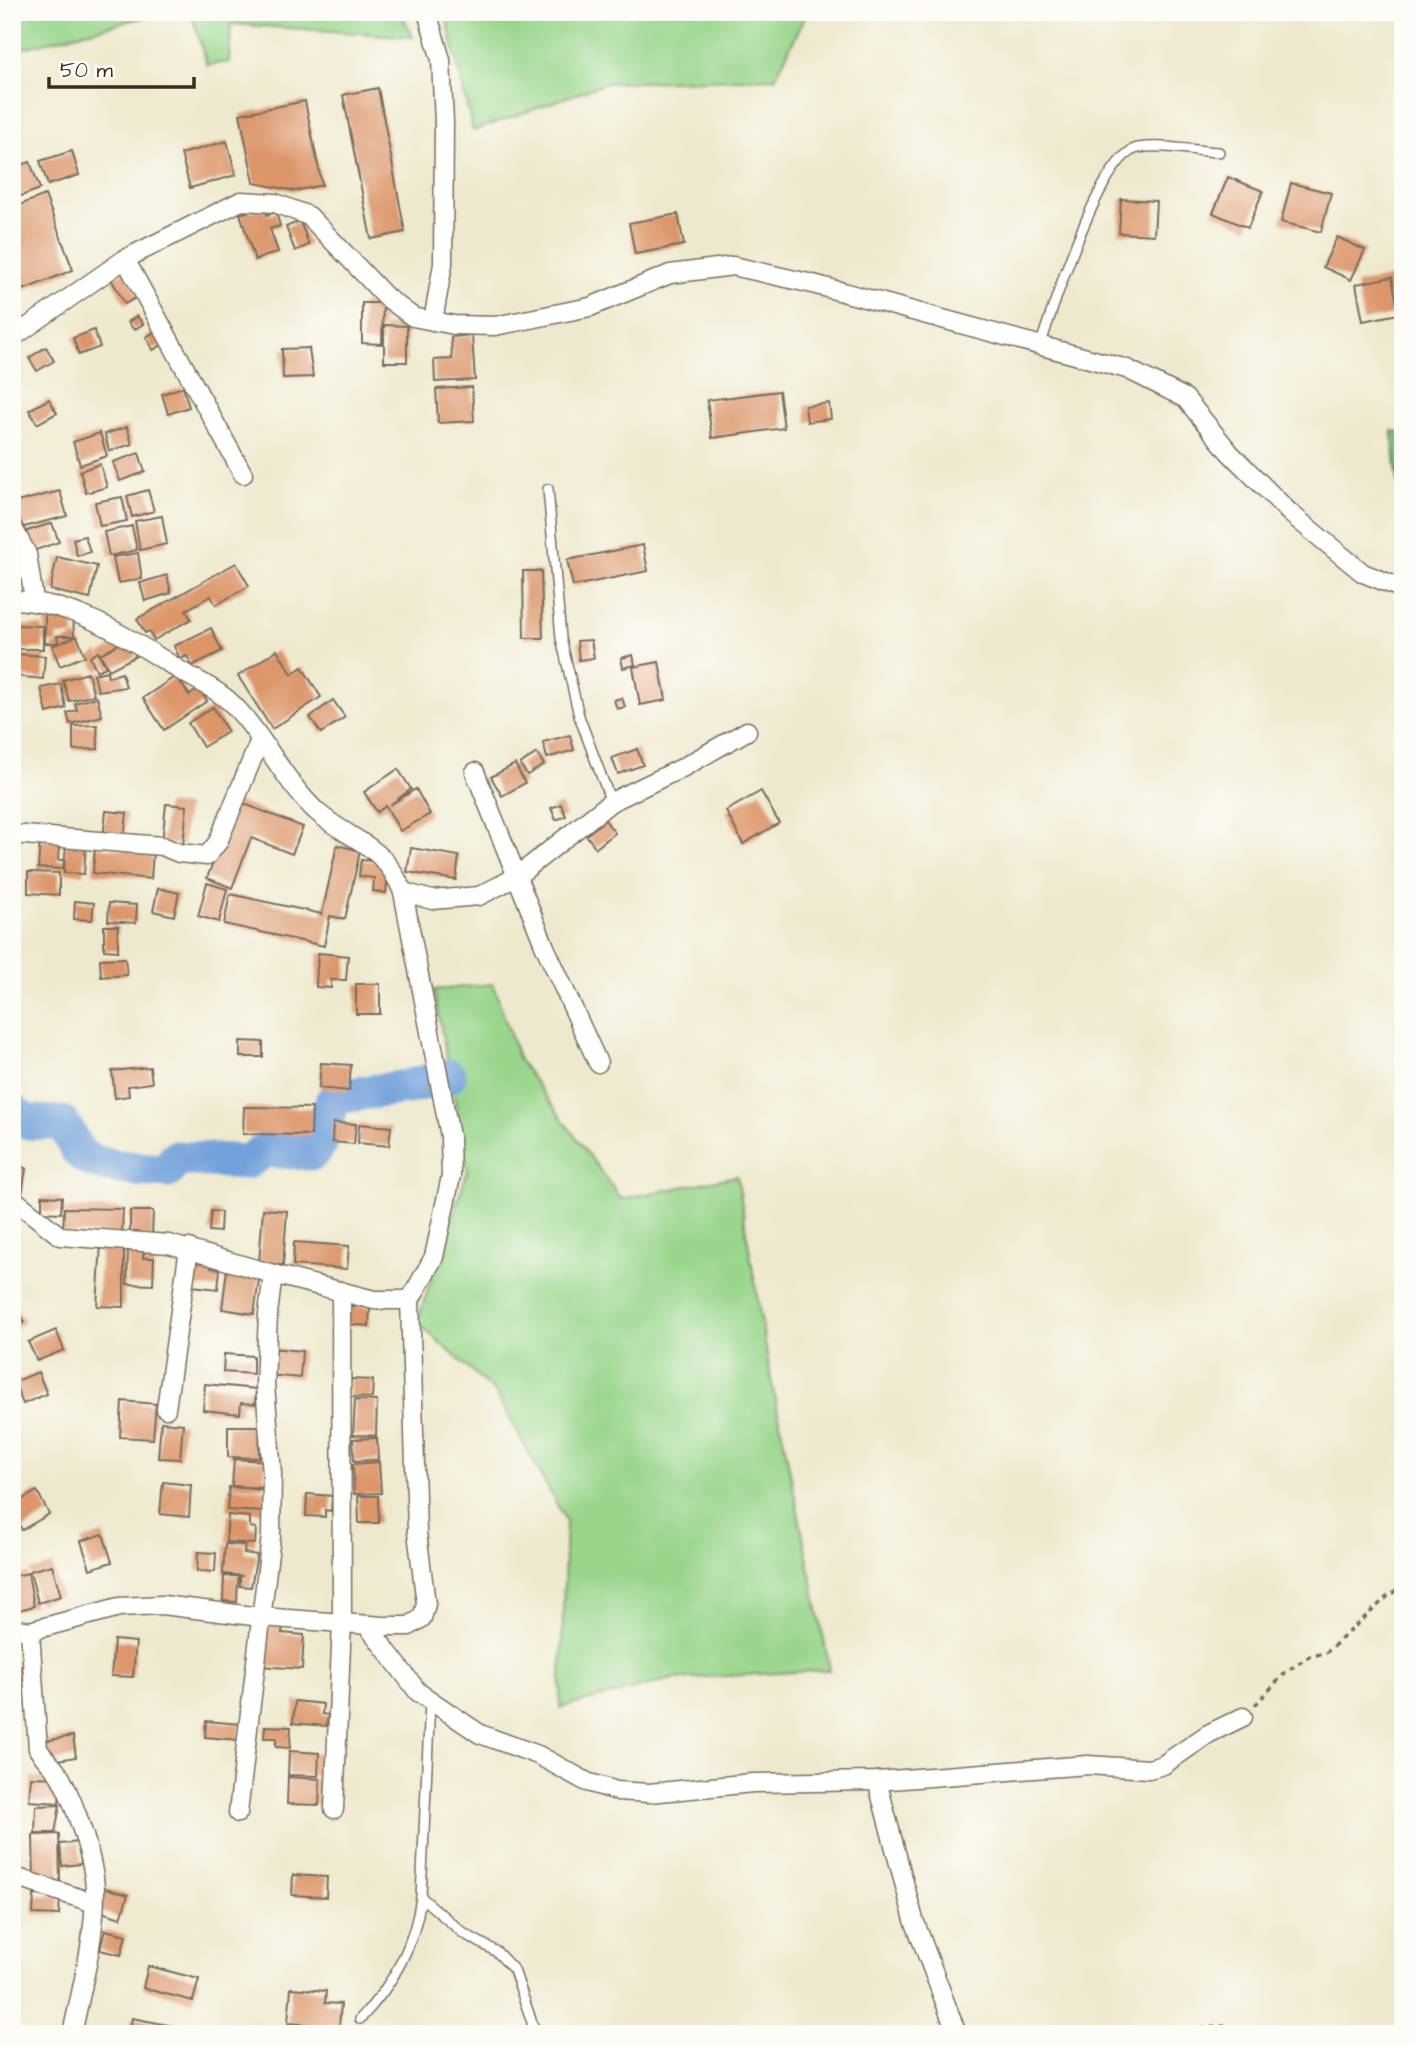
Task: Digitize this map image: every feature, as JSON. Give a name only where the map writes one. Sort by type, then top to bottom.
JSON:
[{"type":"street","points":[[427,12],[441,60],[444,122],[443,264],[433,321]]},
{"type":"street","points":[[12,338],[125,259],[241,201],[275,203],[309,216],[386,297],[413,317],[454,326],[495,326],[590,307],[670,274],[733,266],[813,284],[1127,369],[1185,398],[1230,453],[1290,513],[1363,573],[1403,589]]},
{"type":"street","points":[[125,259],[243,474]]},
{"type":"street","points":[[12,526],[27,554],[34,600]]},
{"type":"street","points":[[12,600],[34,600],[80,613],[122,634],[237,708],[316,810],[389,862],[403,892],[450,1136],[451,1176],[433,1257],[410,1300],[417,1532],[426,1612],[422,1618],[409,1626],[367,1625],[261,1617],[162,1605],[119,1607],[21,1629],[38,1749],[60,1775],[71,1799],[93,1878],[94,1903],[90,1944],[72,2034]]},
{"type":"street","points":[[403,892],[432,900],[479,896],[516,877],[611,802],[682,768],[747,731]]},
{"type":"street","points":[[12,834],[162,846],[179,853],[207,856],[218,842],[260,740]]},
{"type":"street","points":[[475,772],[516,877],[598,1063]]},
{"type":"street","points":[[12,1198],[60,1236],[110,1238],[189,1248],[374,1300],[410,1300]]},
{"type":"street","points":[[166,1409],[189,1248]]},
{"type":"street","points":[[237,1813],[271,1536],[272,1474],[265,1385],[268,1314],[274,1274]]},
{"type":"street","points":[[334,1809],[342,1622],[341,1291]]},
{"type":"street","points":[[367,1625],[418,1692],[480,1734],[538,1755],[587,1782],[617,1790],[649,1793],[753,1783],[877,1781],[1088,1765],[1149,1769],[1163,1765],[1208,1734],[1244,1717]]},
{"type":"street","points":[[877,1781],[914,1920],[957,2034]]},
{"type":"street","points":[[12,1876],[94,1903]]},
{"type":"lane","points":[[1040,345],[1079,239],[1101,188],[1119,159],[1136,148],[1219,152]]},
{"type":"lane","points":[[548,489],[561,638],[579,716],[611,802]]},
{"type":"lane","points":[[360,2019],[376,2003],[400,1967],[417,1929],[421,1897],[430,1700]]},
{"type":"lane","points":[[421,1897],[463,1933],[497,1952],[514,1970],[536,2034]]},
{"type":"path","points":[[1244,1717],[1287,1671],[1310,1656],[1326,1653],[1388,1596],[1403,1587]]},
{"type":"path","points":[[1151,2034],[1223,2026],[1249,2034]]},
{"type":"green space","points":[[12,12],[164,12],[12,51]]},
{"type":"green space","points":[[191,12],[401,12],[413,37],[231,24],[229,62],[207,65]]},
{"type":"green space","points":[[445,12],[807,13],[775,78],[606,83],[473,131]]},
{"type":"green space","points":[[1392,431],[1403,433],[1403,529]]},
{"type":"green space","points":[[493,984],[519,1060],[621,1199],[737,1176],[770,1373],[830,1670],[672,1679],[560,1708],[566,1521],[496,1393],[417,1322],[468,1170],[434,990]]},
{"type":"building","points":[[378,88],[405,232],[371,239],[343,95]]},
{"type":"building","points":[[305,101],[322,185],[295,191],[254,183],[240,114]]},
{"type":"building","points":[[227,141],[236,175],[190,188],[181,154]]},
{"type":"building","points":[[72,151],[79,175],[48,185],[40,161]]},
{"type":"building","points":[[30,162],[40,189],[16,198],[12,187],[12,168]]},
{"type":"building","points":[[1228,177],[1263,191],[1248,228],[1213,213]]},
{"type":"building","points":[[1291,183],[1331,193],[1321,232],[1281,222]]},
{"type":"building","points":[[45,195],[73,270],[16,293],[12,282],[12,208]]},
{"type":"building","points":[[1121,199],[1156,201],[1154,235],[1119,233]]},
{"type":"building","points":[[264,207],[267,215],[276,212],[280,226],[270,229],[278,252],[255,260],[240,214]]},
{"type":"building","points":[[678,214],[684,245],[635,254],[629,223]]},
{"type":"building","points":[[300,221],[309,245],[295,251],[286,227]]},
{"type":"building","points":[[1337,237],[1365,250],[1351,280],[1323,267]]},
{"type":"building","points":[[125,271],[139,296],[125,304],[111,279]]},
{"type":"building","points":[[1392,277],[1399,314],[1363,321],[1356,284]]},
{"type":"building","points":[[362,303],[383,303],[382,344],[362,343]]},
{"type":"building","points":[[137,316],[143,324],[134,330],[128,322]]},
{"type":"building","points":[[384,325],[407,326],[407,362],[384,362]]},
{"type":"building","points":[[160,329],[167,342],[153,350],[146,337]]},
{"type":"building","points":[[94,330],[100,347],[79,355],[73,338]]},
{"type":"building","points":[[472,335],[475,380],[435,382],[434,360],[452,359],[451,337]]},
{"type":"building","points":[[46,347],[54,361],[37,371],[29,358]]},
{"type":"building","points":[[309,348],[313,377],[283,378],[282,349]]},
{"type":"building","points":[[183,387],[189,407],[168,414],[162,394]]},
{"type":"building","points":[[472,387],[474,421],[438,423],[436,389]]},
{"type":"building","points":[[779,391],[784,428],[712,438],[707,400]]},
{"type":"building","points":[[49,399],[57,413],[37,424],[29,410]]},
{"type":"building","points":[[829,403],[831,419],[807,422],[805,406]]},
{"type":"building","points":[[127,427],[132,444],[109,451],[105,434]]},
{"type":"building","points":[[100,433],[107,456],[80,465],[73,442]]},
{"type":"building","points":[[139,453],[145,472],[120,481],[113,462]]},
{"type":"building","points":[[100,464],[107,487],[86,493],[80,471]]},
{"type":"building","points":[[148,490],[154,511],[132,517],[127,496]]},
{"type":"building","points":[[60,491],[67,516],[20,528],[13,503]]},
{"type":"building","points":[[122,497],[127,521],[100,526],[95,502]]},
{"type":"building","points":[[162,516],[167,544],[140,550],[135,521]]},
{"type":"building","points":[[52,523],[59,542],[30,552],[24,532]]},
{"type":"building","points":[[132,526],[137,550],[109,556],[104,532]]},
{"type":"building","points":[[85,536],[90,552],[77,556],[73,539]]},
{"type":"building","points":[[643,545],[648,571],[573,586],[567,560]]},
{"type":"building","points":[[20,553],[25,580],[12,582],[12,554]]},
{"type":"building","points":[[138,553],[142,579],[118,583],[113,557]]},
{"type":"building","points":[[57,557],[97,566],[90,599],[50,590]]},
{"type":"building","points":[[236,563],[249,586],[216,605],[211,596],[186,610],[191,619],[154,640],[149,631],[145,633],[137,619]]},
{"type":"building","points":[[523,571],[541,571],[543,638],[524,638]]},
{"type":"building","points":[[167,575],[171,593],[145,601],[140,583]]},
{"type":"building","points":[[45,612],[73,612],[74,636],[57,636],[58,643],[45,643]]},
{"type":"building","points":[[12,625],[43,626],[43,649],[12,649]]},
{"type":"building","points":[[211,628],[222,651],[192,666],[187,656],[180,659],[174,646]]},
{"type":"building","points":[[77,636],[85,656],[60,666],[52,646]]},
{"type":"building","points":[[128,639],[136,656],[109,670],[100,654]]},
{"type":"building","points":[[591,640],[594,658],[579,660],[577,641]]},
{"type":"building","points":[[277,650],[292,674],[302,667],[321,697],[272,729],[238,676]]},
{"type":"building","points":[[98,652],[106,667],[97,671],[90,657]]},
{"type":"building","points":[[15,654],[45,656],[43,679],[13,676]]},
{"type":"building","points":[[633,655],[635,665],[623,668],[621,658]]},
{"type":"building","points":[[659,662],[666,700],[640,705],[633,667]]},
{"type":"building","points":[[107,671],[108,677],[122,673],[126,687],[98,691],[94,674]]},
{"type":"building","points":[[88,673],[94,695],[69,701],[63,680]]},
{"type":"building","points":[[176,676],[189,695],[199,689],[207,701],[164,730],[143,698]]},
{"type":"building","points":[[61,684],[66,708],[47,713],[41,688]]},
{"type":"building","points":[[97,697],[102,716],[70,724],[67,713],[77,710],[75,703]]},
{"type":"building","points":[[622,698],[625,707],[617,709],[614,700]]},
{"type":"building","points":[[333,700],[345,717],[321,733],[310,717]]},
{"type":"building","points":[[213,707],[228,732],[203,747],[188,723]]},
{"type":"building","points":[[12,711],[19,711],[17,738],[12,738]]},
{"type":"building","points":[[97,725],[98,749],[73,750],[73,726]]},
{"type":"building","points":[[570,735],[574,750],[547,758],[543,742]]},
{"type":"building","points":[[637,749],[643,765],[618,774],[612,758]]},
{"type":"building","points":[[537,753],[544,765],[527,775],[520,764]]},
{"type":"building","points":[[515,764],[525,783],[502,796],[491,777]]},
{"type":"building","points":[[398,769],[411,789],[390,805],[416,789],[430,814],[400,831],[386,806],[377,812],[364,792]]},
{"type":"building","points":[[761,791],[779,823],[743,844],[726,811]]},
{"type":"building","points":[[237,801],[303,827],[292,854],[251,838],[232,888],[207,878]]},
{"type":"building","points":[[166,804],[187,806],[183,845],[162,843]]},
{"type":"building","points":[[561,804],[566,816],[556,820],[551,808]]},
{"type":"building","points":[[106,811],[127,813],[124,840],[103,838]]},
{"type":"building","points":[[605,820],[615,833],[596,848],[586,835]]},
{"type":"building","points":[[40,839],[60,840],[58,860],[64,860],[63,869],[38,868]]},
{"type":"building","points":[[66,843],[86,845],[84,874],[64,873]]},
{"type":"building","points":[[337,845],[360,851],[345,919],[330,916],[324,946],[224,924],[230,894],[322,914]]},
{"type":"building","points":[[95,847],[153,852],[151,879],[93,873]]},
{"type":"building","points":[[411,848],[459,856],[456,880],[407,872]]},
{"type":"building","points":[[361,860],[384,862],[388,874],[386,893],[373,891],[374,878],[359,876]]},
{"type":"building","points":[[28,872],[59,873],[59,895],[28,893]]},
{"type":"building","points":[[207,883],[227,889],[219,922],[198,916]]},
{"type":"building","points":[[158,888],[179,893],[174,916],[153,911]]},
{"type":"building","points":[[75,901],[94,903],[92,920],[74,919]]},
{"type":"building","points":[[109,903],[137,905],[136,923],[108,921]]},
{"type":"building","points":[[104,926],[118,926],[118,951],[104,950]]},
{"type":"building","points":[[318,953],[348,956],[346,980],[331,980],[331,988],[316,987]]},
{"type":"building","points":[[125,958],[127,975],[101,977],[100,959]]},
{"type":"building","points":[[356,984],[380,984],[380,1014],[356,1014]]},
{"type":"building","points":[[240,1041],[263,1042],[263,1057],[240,1057]]},
{"type":"building","points":[[321,1063],[351,1065],[349,1091],[319,1088]]},
{"type":"building","points":[[150,1067],[152,1083],[128,1086],[129,1096],[115,1098],[112,1071]]},
{"type":"building","points":[[244,1107],[312,1108],[311,1135],[243,1134]]},
{"type":"building","points":[[333,1123],[356,1124],[354,1144],[332,1142]]},
{"type":"building","points":[[359,1124],[391,1127],[389,1146],[358,1143]]},
{"type":"building","points":[[12,1166],[26,1168],[22,1194],[12,1192]]},
{"type":"building","points":[[42,1196],[62,1197],[61,1213],[42,1212]]},
{"type":"building","points":[[64,1208],[123,1209],[122,1234],[63,1233]]},
{"type":"building","points":[[263,1209],[287,1211],[283,1265],[259,1263]]},
{"type":"building","points":[[130,1211],[153,1211],[152,1237],[130,1236]]},
{"type":"building","points":[[211,1211],[221,1212],[220,1232],[209,1231]]},
{"type":"building","points":[[294,1242],[349,1246],[347,1269],[293,1265]]},
{"type":"building","points":[[101,1244],[124,1246],[124,1307],[97,1306]]},
{"type":"building","points":[[128,1250],[144,1251],[143,1258],[154,1258],[153,1285],[127,1284]]},
{"type":"building","points":[[194,1262],[211,1263],[211,1268],[220,1269],[218,1289],[192,1286]]},
{"type":"building","points":[[227,1269],[260,1273],[254,1314],[222,1309]]},
{"type":"building","points":[[12,1301],[25,1322],[12,1330]]},
{"type":"building","points":[[347,1306],[370,1307],[369,1326],[345,1324]]},
{"type":"building","points":[[56,1330],[64,1350],[37,1361],[28,1342]]},
{"type":"building","points":[[270,1348],[302,1351],[300,1378],[268,1375]]},
{"type":"building","points":[[224,1354],[253,1356],[253,1374],[223,1372]]},
{"type":"building","points":[[38,1372],[47,1394],[23,1404],[14,1382]]},
{"type":"building","points":[[350,1379],[373,1380],[372,1398],[349,1397]]},
{"type":"building","points":[[205,1384],[256,1389],[255,1404],[241,1403],[240,1414],[203,1410]]},
{"type":"building","points":[[355,1400],[377,1401],[376,1436],[353,1435]]},
{"type":"building","points":[[122,1401],[156,1404],[153,1439],[120,1437]]},
{"type":"building","points":[[161,1422],[183,1424],[180,1459],[158,1458]]},
{"type":"building","points":[[228,1426],[260,1426],[259,1458],[228,1457]]},
{"type":"building","points":[[377,1438],[378,1460],[354,1461],[353,1439]]},
{"type":"building","points":[[234,1459],[266,1461],[264,1488],[232,1486]]},
{"type":"building","points":[[379,1462],[381,1493],[354,1494],[353,1464]]},
{"type":"building","points":[[163,1482],[191,1485],[189,1517],[160,1514]]},
{"type":"building","points":[[229,1487],[266,1490],[264,1512],[227,1510]]},
{"type":"building","points":[[37,1491],[49,1514],[22,1530],[12,1512],[12,1505]]},
{"type":"building","points":[[307,1494],[332,1496],[331,1511],[325,1510],[325,1517],[306,1516]]},
{"type":"building","points":[[358,1496],[378,1496],[379,1523],[359,1523]]},
{"type":"building","points":[[228,1515],[250,1517],[250,1527],[256,1528],[255,1544],[226,1542]]},
{"type":"building","points":[[103,1534],[112,1562],[90,1569],[81,1541]]},
{"type":"building","points":[[225,1544],[245,1545],[244,1553],[257,1555],[251,1587],[240,1586],[240,1576],[243,1576],[223,1574]]},
{"type":"building","points":[[198,1552],[216,1553],[215,1572],[197,1571]]},
{"type":"building","points":[[52,1565],[61,1596],[38,1603],[30,1571]]},
{"type":"building","points":[[28,1573],[34,1606],[12,1612],[12,1577]]},
{"type":"building","points":[[224,1576],[238,1576],[237,1602],[223,1601]]},
{"type":"building","points":[[262,1625],[283,1626],[282,1633],[304,1635],[302,1669],[259,1666]]},
{"type":"building","points":[[114,1640],[136,1642],[133,1677],[111,1676]]},
{"type":"building","points":[[28,1666],[30,1690],[12,1691],[12,1667]]},
{"type":"building","points":[[295,1701],[323,1704],[322,1714],[328,1715],[326,1726],[293,1723]]},
{"type":"building","points":[[206,1721],[240,1724],[238,1740],[205,1737]]},
{"type":"building","points":[[265,1726],[291,1727],[290,1748],[276,1747],[276,1738],[264,1738]]},
{"type":"building","points":[[73,1736],[76,1757],[47,1762],[44,1741]]},
{"type":"building","points":[[289,1751],[319,1753],[318,1776],[288,1775]]},
{"type":"building","points":[[31,1777],[61,1778],[59,1803],[29,1801]]},
{"type":"building","points":[[288,1777],[320,1779],[319,1805],[287,1804]]},
{"type":"building","points":[[60,1805],[55,1833],[35,1833],[36,1806]]},
{"type":"building","points":[[12,1823],[20,1824],[18,1858],[12,1858]]},
{"type":"building","points":[[59,1834],[60,1881],[34,1882],[33,1835]]},
{"type":"building","points":[[79,1842],[81,1864],[62,1866],[60,1844]]},
{"type":"building","points":[[293,1875],[327,1877],[326,1897],[292,1895]]},
{"type":"building","points":[[102,1887],[128,1895],[121,1918],[95,1910]]},
{"type":"building","points":[[34,1895],[60,1896],[59,1915],[33,1914]]},
{"type":"building","points":[[105,1930],[126,1935],[121,1955],[100,1950]]},
{"type":"building","points":[[148,1966],[199,1979],[193,2001],[143,1988]]},
{"type":"building","points":[[291,1988],[326,1991],[325,2003],[341,2004],[339,2027],[288,2023]]},
{"type":"building","points":[[132,2018],[184,2028],[183,2034],[129,2034]]},
{"type":"waterway","points":[[12,1111],[27,1122],[62,1123],[79,1152],[96,1162],[168,1171],[175,1158],[246,1162],[266,1150],[313,1153],[320,1143],[332,1102],[342,1096],[407,1087],[449,1076]]}]
